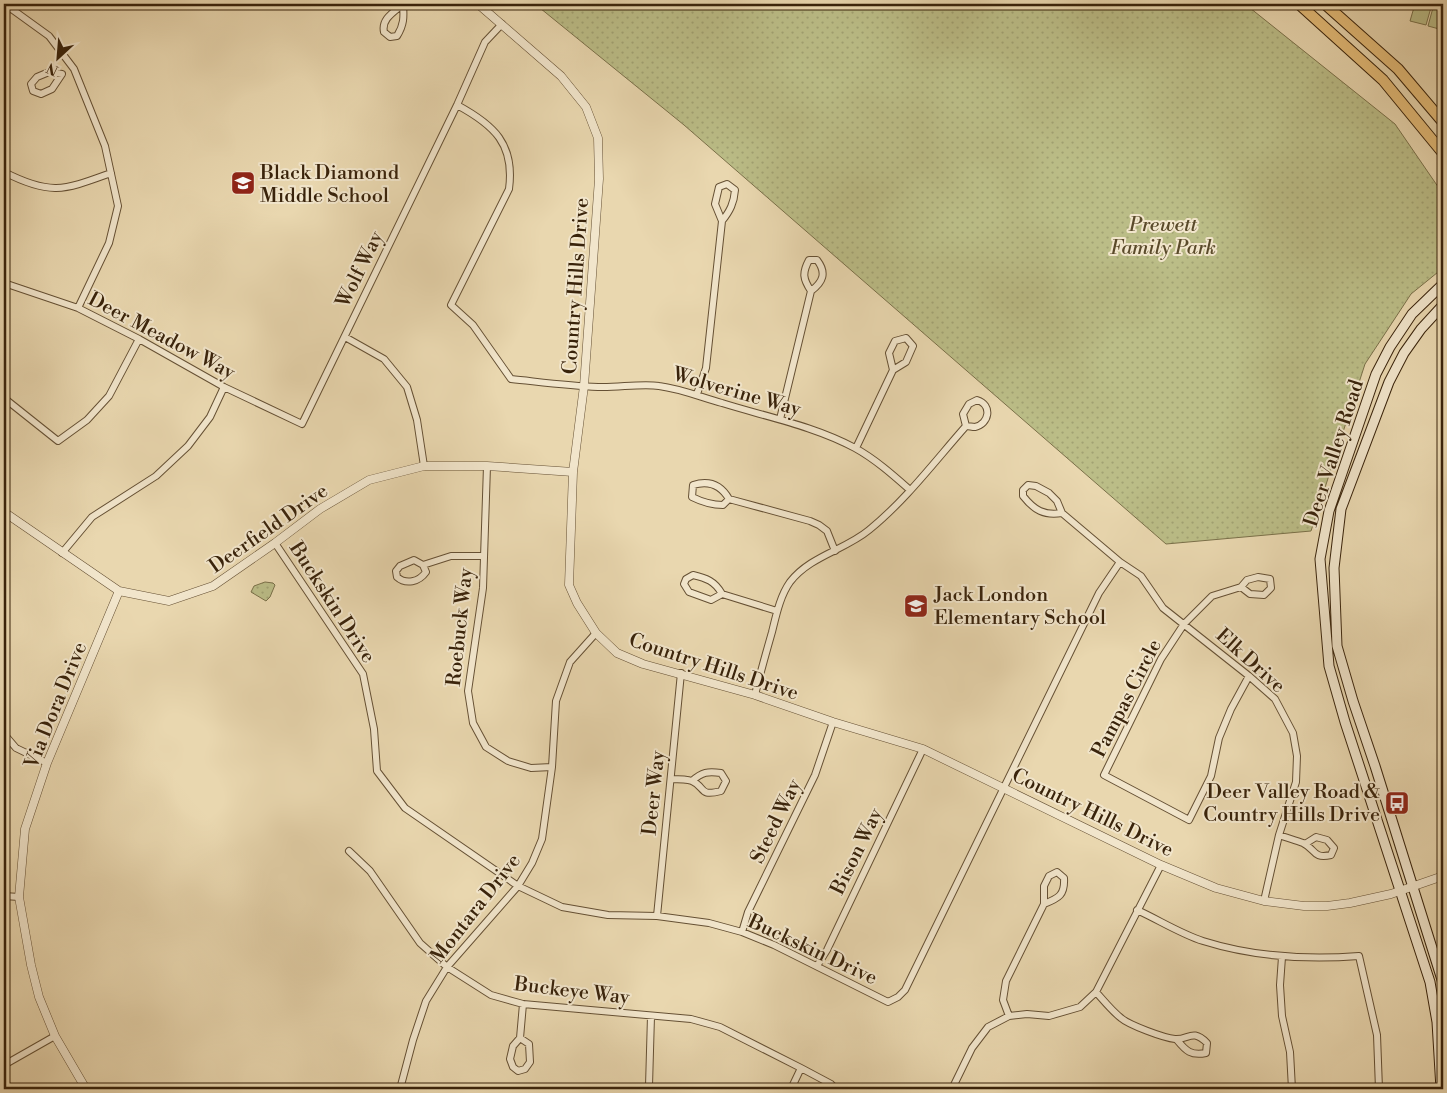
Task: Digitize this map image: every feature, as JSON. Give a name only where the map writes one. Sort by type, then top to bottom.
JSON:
[{"type":"main road","points":[[1299,4],[1383,80],[1443,153]]},
{"type":"main road","points":[[1325,4],[1398,69],[1443,122]]},
{"type":"main road","name":"Deer Valley Road","points":[[1441,1089],[1437,1022],[1434,1001],[1424,962],[1345,722],[1329,666],[1320,559],[1329,511],[1376,374],[1396,337],[1412,314],[1443,284]]},
{"type":"main road","name":"Deer Valley Road","points":[[1443,305],[1421,329],[1404,353],[1389,382],[1341,509],[1334,568],[1337,646],[1443,983]]},
{"type":"street","points":[[403,4],[404,18],[402,27],[397,36],[390,37],[384,32],[383,26],[387,17],[403,4]]},
{"type":"street","name":"Country Hills Drive","points":[[478,4],[561,76],[586,108],[598,138],[599,179],[584,386],[573,472],[569,585],[577,604],[596,633],[618,653],[643,664],[755,695],[832,722],[923,748],[1161,865],[1216,888],[1264,901],[1304,906],[1350,903],[1400,891],[1443,876]]},
{"type":"street","points":[[4,6],[13,10],[49,36],[74,69],[105,146],[112,173],[118,206],[109,243],[78,308]]},
{"type":"street","name":"Wolf Way","points":[[302,424],[457,105],[485,42],[502,24]]},
{"type":"street","points":[[62,74],[52,89],[41,94],[33,90],[31,84],[37,77],[49,72],[62,74],[74,69]]},
{"type":"street","name":"Wolverine Way","points":[[457,105],[476,116],[497,133],[508,157],[511,172],[509,189],[451,306],[473,325],[511,379],[584,386],[658,385],[697,394],[720,403],[780,419],[821,433],[856,448],[910,490]]},
{"type":"street","points":[[4,172],[24,182],[48,189],[72,187],[112,173]]},
{"type":"street","points":[[697,394],[706,368],[722,221],[715,204],[715,199],[719,187],[727,184],[735,190],[734,201],[730,212],[722,221]]},
{"type":"street","points":[[780,419],[811,291],[819,285],[823,275],[822,266],[817,260],[808,260],[804,270],[804,280],[811,291]]},
{"type":"street","name":"Deer Meadow Way","points":[[4,283],[78,308],[139,339],[224,387],[302,424]]},
{"type":"street","points":[[345,337],[384,359],[407,387],[417,420],[424,466]]},
{"type":"street","points":[[856,448],[893,370],[906,362],[914,346],[906,338],[895,341],[889,353],[893,370]]},
{"type":"street","points":[[4,398],[58,441],[87,420],[109,396],[139,339]]},
{"type":"street","points":[[62,552],[92,517],[156,476],[188,446],[210,417],[224,387]]},
{"type":"street","points":[[755,695],[778,610],[789,584],[809,564],[856,540],[868,531],[910,490],[966,426],[976,426],[984,421],[988,414],[988,407],[983,401],[977,400],[969,404],[963,414],[966,426]]},
{"type":"street","name":"Deerfield Drive","points":[[4,512],[119,591],[169,601],[213,586],[320,509],[370,480],[424,466],[487,466],[573,472]]},
{"type":"street","name":"Roebuck Way","points":[[487,466],[482,588],[468,692],[473,723],[486,748],[508,761],[531,768],[552,767]]},
{"type":"street","points":[[730,499],[723,506],[699,500],[692,497],[693,485],[702,482],[716,485],[725,490],[730,499],[819,525],[827,531],[835,551]]},
{"type":"street","name":"Elk Drive","points":[[1062,513],[1050,515],[1040,511],[1023,496],[1023,490],[1028,485],[1036,486],[1049,493],[1057,501],[1062,513],[1120,562],[1140,576],[1163,608],[1275,699],[1293,733],[1297,756],[1296,782],[1279,836],[1264,901]]},
{"type":"street","name":"Buckskin Drive","points":[[275,543],[362,674],[374,730],[377,771],[405,808],[518,886],[562,907],[608,915],[657,916],[709,923],[742,932],[774,945],[888,1002],[898,998],[905,990],[1099,593],[1120,562]]},
{"type":"street","points":[[423,565],[426,572],[422,577],[409,582],[402,582],[397,577],[396,571],[400,566],[414,560],[423,565],[451,556],[482,556]]},
{"type":"street","points":[[722,594],[717,584],[706,578],[693,575],[686,579],[684,584],[689,592],[711,600],[722,594],[778,610]]},
{"type":"street","points":[[1184,624],[1212,596],[1241,587]]},
{"type":"street","name":"Via Dora Drive","points":[[86,1089],[55,1036],[39,997],[31,965],[19,897],[25,829],[46,764],[119,591]]},
{"type":"street","name":"Pampas Circle","points":[[1184,624],[1161,659],[1104,775],[1189,820],[1212,776],[1219,738],[1230,709],[1249,676]]},
{"type":"street","name":"Montara Drive","points":[[400,1089],[426,1001],[448,967],[518,886],[532,863],[542,839],[552,767],[556,701],[570,662],[596,633]]},
{"type":"street","name":"Deer Way","points":[[657,916],[680,673]]},
{"type":"street","name":"Steed Way","points":[[742,932],[748,912],[815,774],[832,722]]},
{"type":"street","points":[[4,734],[16,748],[46,764]]},
{"type":"street","name":"Bison Way","points":[[817,966],[827,950],[923,748]]},
{"type":"street","points":[[671,779],[692,781],[703,791],[712,793],[721,791],[726,781],[721,773],[710,772],[700,774],[692,781]]},
{"type":"street","points":[[1279,836],[1305,844]]},
{"type":"street","name":"Buckeye Way","points":[[349,851],[370,871],[420,943],[448,967],[491,995],[522,1004],[692,1019],[720,1026],[831,1084],[836,1089]]},
{"type":"street","points":[[952,1089],[972,1048],[988,1027],[1009,1016],[1027,1014],[1049,1016],[1080,1007],[1096,992],[1161,865]]},
{"type":"street","points":[[1009,1016],[1003,1000],[1006,981],[1044,904],[1044,886],[1048,876],[1057,872],[1064,878],[1062,892],[1057,899],[1044,904]]},
{"type":"street","points":[[4,896],[19,897]]},
{"type":"street","points":[[1137,910],[1202,941],[1247,953],[1282,957],[1328,958],[1359,956],[1377,1035],[1379,1089]]},
{"type":"street","points":[[1282,957],[1280,985],[1282,1016],[1290,1052],[1292,1089]]},
{"type":"street","points":[[1096,992],[1122,1019],[1157,1034],[1177,1040],[1185,1049],[1196,1055],[1206,1053],[1207,1043],[1201,1037],[1190,1035],[1177,1040]]},
{"type":"street","points":[[520,1038],[529,1044],[530,1062],[525,1069],[518,1070],[513,1067],[510,1059],[513,1046],[520,1038],[522,1004]]},
{"type":"street","points":[[651,1016],[652,1088]]},
{"type":"street","points":[[4,1065],[55,1036]]},
{"type":"street","points":[[791,1089],[801,1068]]},
{"type":"street","points":[[4,1079],[9,1089]]},
{"type":"green space","name":"Prewett Family Park","points":[[535,4],[1245,4],[1395,124],[1443,194],[1443,268],[1411,294],[1365,364],[1311,531],[1166,544],[684,125]]},
{"type":"green space","points":[[1415,4],[1432,4],[1426,25],[1410,21]]},
{"type":"green space","points":[[1434,4],[1443,4],[1443,30],[1428,26]]},
{"type":"green space","points":[[265,582],[275,585],[270,597],[266,601],[251,592],[254,586]]},
{"type":"place","name":"Black Diamond Middle School","points":[[243,183]]},
{"type":"place","name":"Jack London Elementary School","points":[[916,606]]},
{"type":"place","name":"Deer Valley Road & Country Hills Drive","points":[[1397,803]]}]
